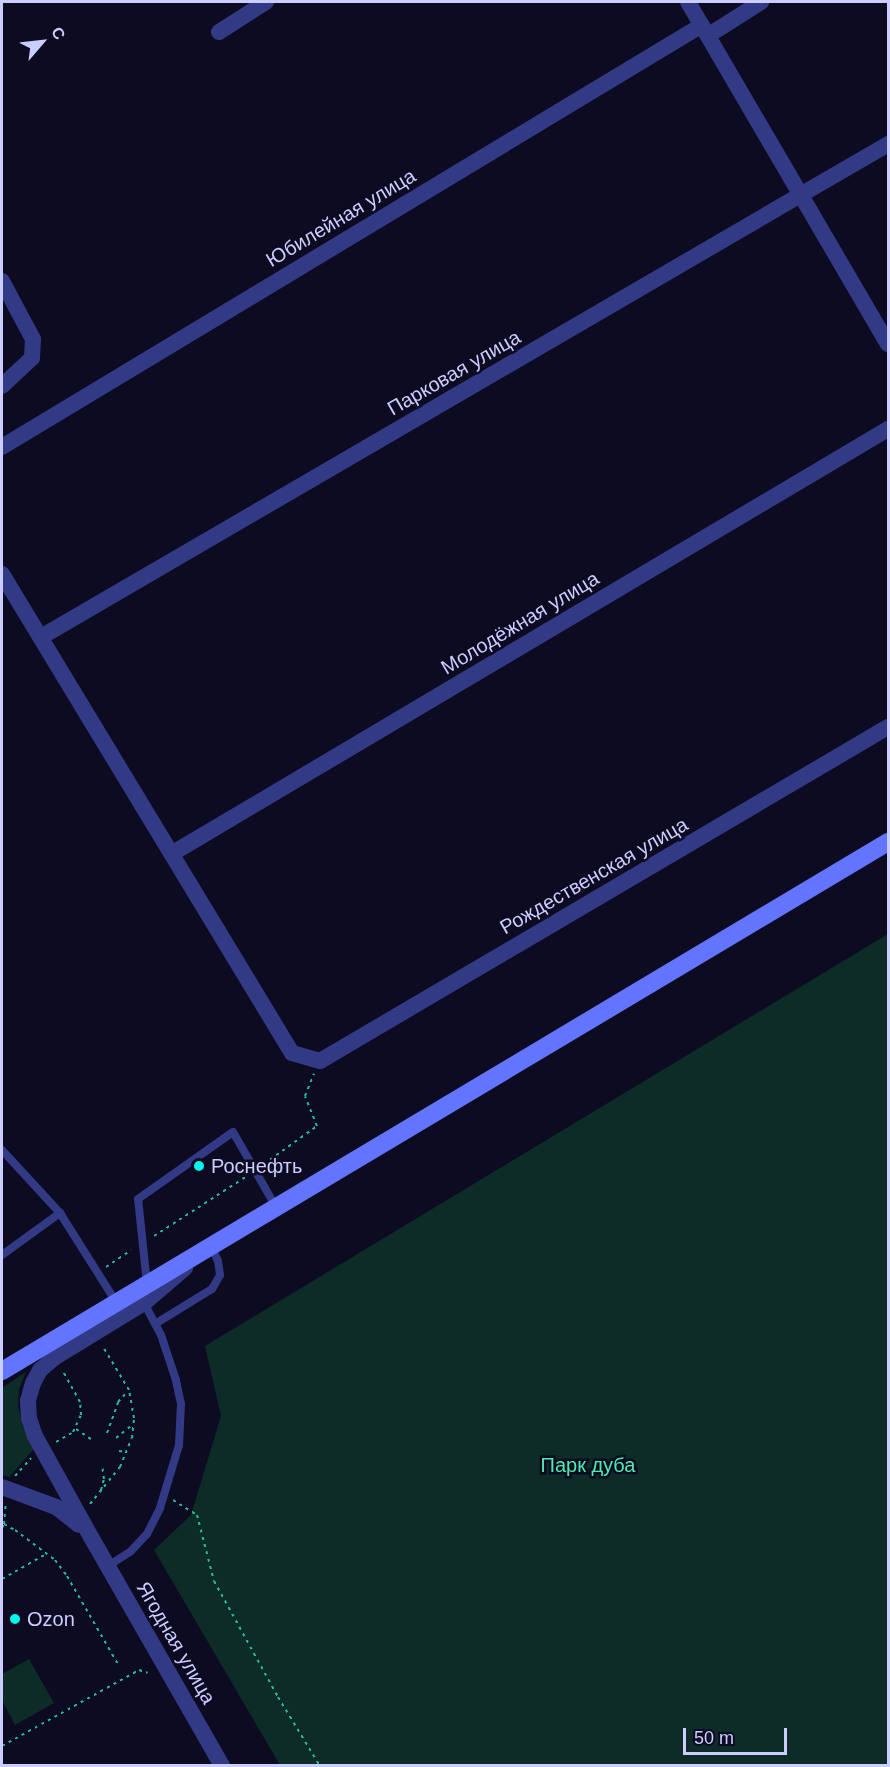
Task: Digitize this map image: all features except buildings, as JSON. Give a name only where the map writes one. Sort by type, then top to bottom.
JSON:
[{"type":"main road","points":[[3,1369],[888,842]]},
{"type":"street","points":[[219,32],[266,2]]},
{"type":"street","points":[[688,2],[888,344]]},
{"type":"street","name":"Юбилейная улица","points":[[2,447],[705,30],[761,2]]},
{"type":"street","name":"Парковая улица","points":[[41,637],[888,144]]},
{"type":"street","points":[[2,281],[33,339],[32,358],[2,386]]},
{"type":"street","name":"Молодёжная улица","points":[[173,853],[888,429]]},
{"type":"street","points":[[2,574],[292,1053],[320,1061]]},
{"type":"street","name":"Рождественская улица","points":[[320,1061],[888,727]]},
{"type":"street","points":[[93,1541],[35,1436],[29,1418],[28,1401],[37,1377],[54,1358],[144,1304],[210,1246]]},
{"type":"street","points":[[7,1488],[64,1512],[93,1541]]},
{"type":"street","name":"Ягодная улица","points":[[93,1541],[222,1766]]},
{"type":"lane","points":[[147,1284],[138,1199],[234,1132],[276,1206]]},
{"type":"lane","points":[[2,1150],[60,1213],[116,1302]]},
{"type":"lane","points":[[2,1254],[60,1213]]},
{"type":"lane","points":[[155,1323],[212,1289],[220,1275],[218,1261],[210,1246]]},
{"type":"lane","points":[[108,1566],[131,1551],[147,1534],[165,1495],[179,1445],[181,1404],[177,1380],[155,1323],[144,1304]]},
{"type":"path","points":[[96,1273],[255,1170],[317,1126],[305,1096],[320,1061]]},
{"type":"path","points":[[87,1507],[99,1495],[127,1452],[134,1424],[133,1403],[129,1390],[99,1340]]},
{"type":"path","points":[[49,1446],[76,1429],[81,1415],[80,1402],[59,1365]]},
{"type":"path","points":[[107,1433],[118,1402],[129,1390]]},
{"type":"path","points":[[116,1438],[134,1424]]},
{"type":"path","points":[[76,1429],[91,1438]]},
{"type":"path","points":[[119,1451],[127,1452]]},
{"type":"path","points":[[34,1455],[7,1488],[2,1526],[46,1554],[68,1576],[119,1666]]},
{"type":"path","points":[[99,1495],[105,1479],[102,1464]]},
{"type":"path","points":[[165,1495],[197,1515],[214,1581],[320,1766]]},
{"type":"path","points":[[2,1579],[46,1554]]},
{"type":"path","points":[[2,1746],[139,1670],[148,1673]]},
{"type":"green space","name":"Парк дуба","points":[[888,934],[888,1765],[280,1765],[154,1550],[191,1515],[221,1416],[205,1346]]},
{"type":"green space","points":[[26,1372],[19,1389],[18,1406],[22,1424],[34,1449],[9,1477],[2,1475],[2,1388]]},
{"type":"green space","points":[[29,1659],[54,1703],[15,1725],[2,1700],[2,1674]]},
{"type":"place","name":"Роснефть","points":[[199,1166]]},
{"type":"place","name":"Ozon","points":[[15,1619]]}]
